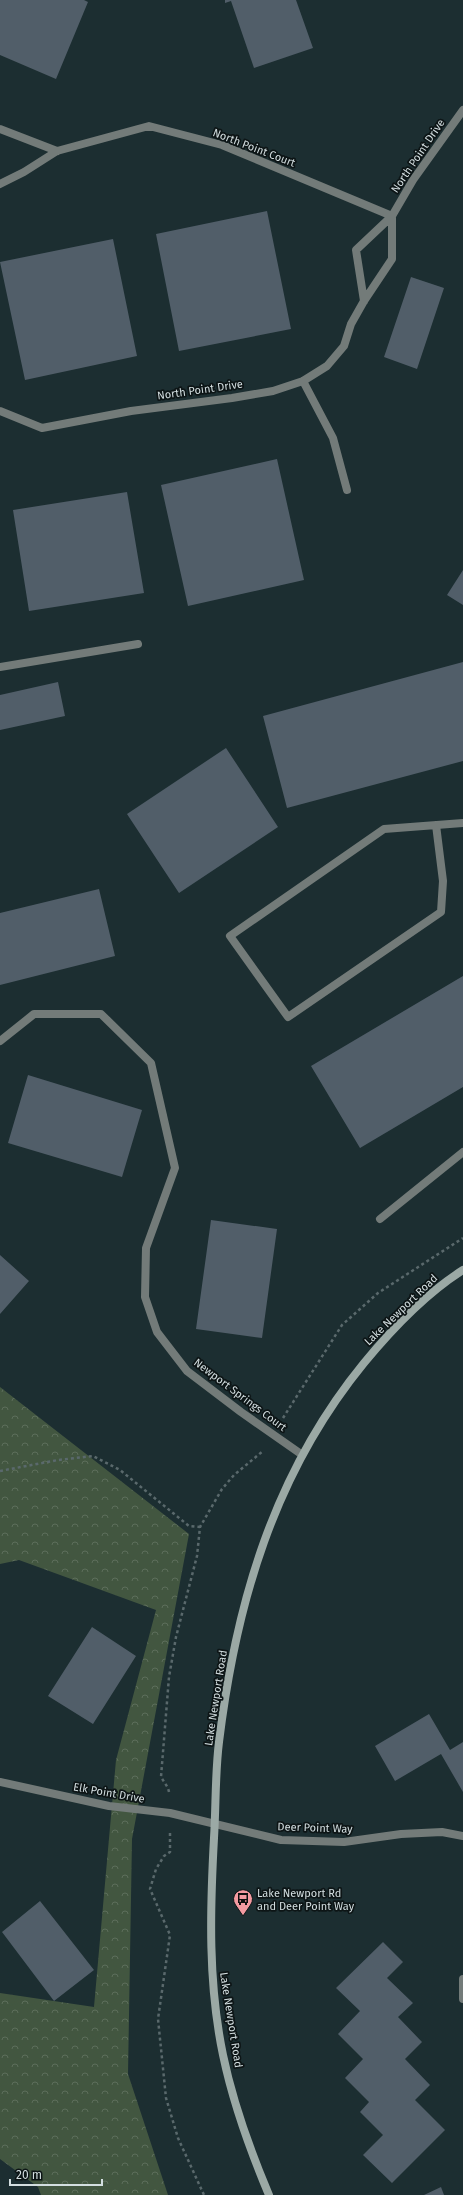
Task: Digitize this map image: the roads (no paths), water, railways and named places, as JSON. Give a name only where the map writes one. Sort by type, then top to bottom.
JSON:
[{"type":"street","name":"North Point Drive","points":[[364,301],[356,250],[392,216],[413,180],[463,110]]},
{"type":"street","name":"North Point Court","points":[[0,184],[24,172],[57,151],[149,126],[222,145],[392,216]]},
{"type":"street","points":[[0,129],[57,151]]},
{"type":"street","name":"North Point Drive","points":[[0,411],[42,428],[131,411],[274,391],[303,381],[327,366],[344,346],[351,324],[364,301],[392,259],[392,216]]},
{"type":"street","points":[[303,381],[333,438],[347,490]]},
{"type":"street","points":[[0,667],[138,644]]},
{"type":"street","points":[[436,825],[443,881],[441,912],[288,1017],[230,936],[384,829],[436,825],[463,823]]},
{"type":"street","name":"Newport Springs Court","points":[[0,1041],[34,1014],[101,1014],[152,1063],[174,1168],[146,1248],[145,1297],[157,1332],[187,1371],[301,1454]]},
{"type":"street","points":[[380,1219],[463,1152]]},
{"type":"street","name":"Lake Newport Road","points":[[269,2195],[240,2120],[223,2055],[212,1986],[210,1920],[219,1743],[235,1648],[258,1557],[282,1494],[301,1454],[341,1391],[382,1340],[448,1279],[463,1270]]},
{"type":"street","name":"Elk Point Drive","points":[[0,1782],[109,1806],[170,1813],[215,1825]]},
{"type":"street","name":"Deer Point Way","points":[[215,1825],[281,1840],[344,1842],[401,1834],[442,1832],[463,1836]]},
{"type":"street","points":[[463,1979],[463,1998]]},
{"type":"place","name":"Lake Newport Rd and Deer Point Way","points":[[243,1916]]}]
